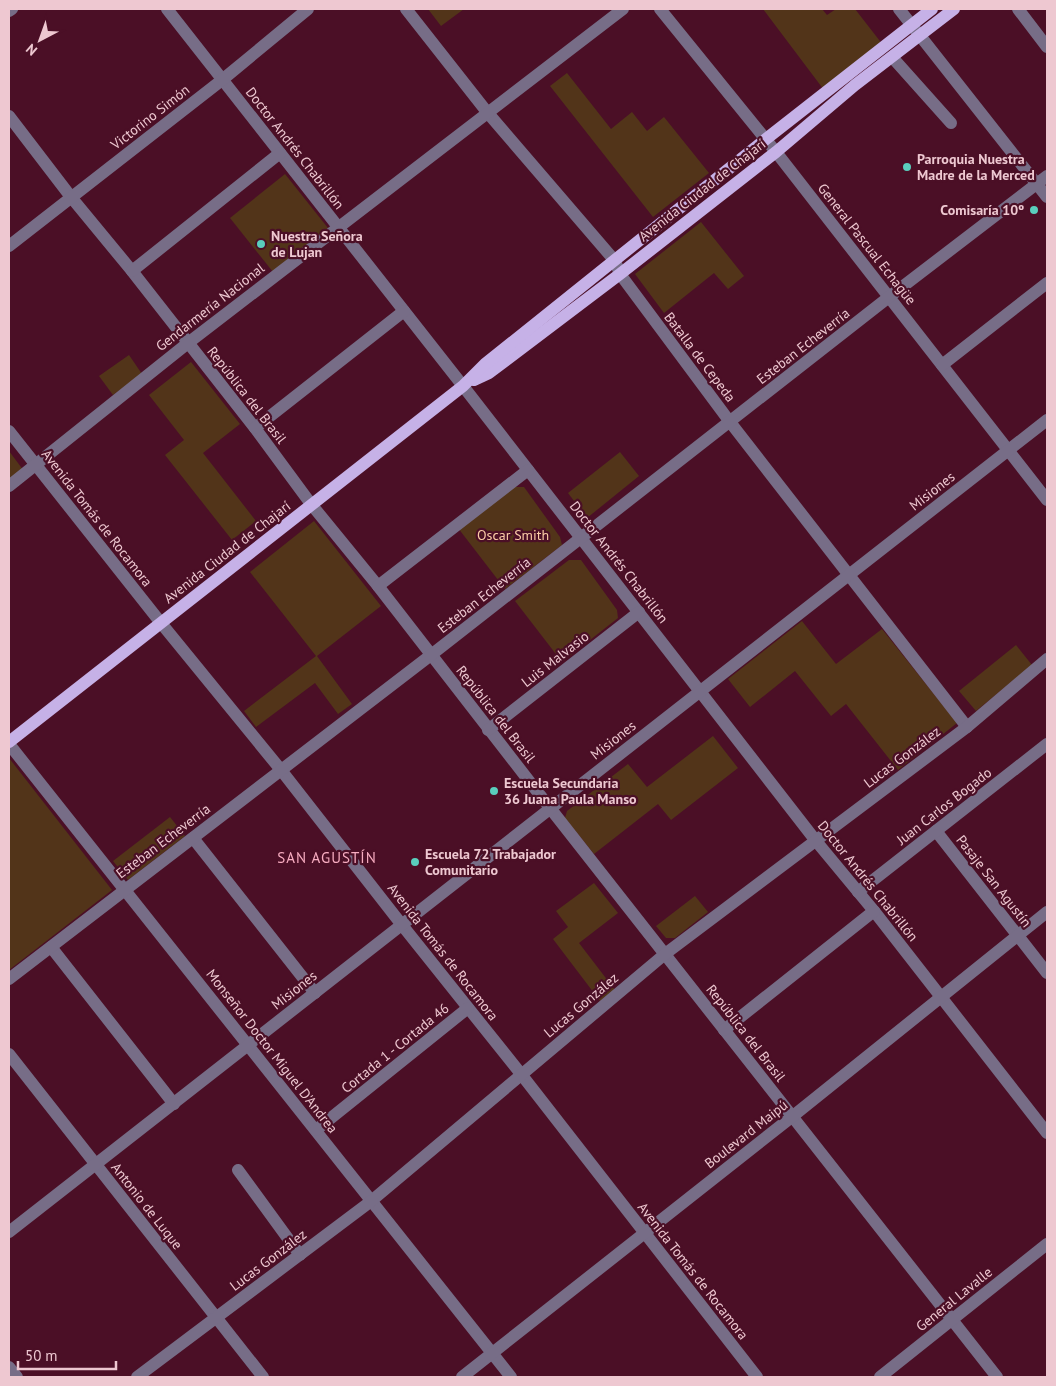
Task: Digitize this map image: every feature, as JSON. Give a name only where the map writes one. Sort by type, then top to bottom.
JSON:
[{"type":"main road","name":"Avenida Ciudad de Chajarí","points":[[9,743],[463,386],[485,364],[932,9]]},
{"type":"main road","name":"Avenida Ciudad de Chajarí","points":[[463,386],[489,373],[620,274],[954,9]]},
{"type":"street","name":"Doctor Andrés Chabrillón","points":[[167,9],[701,691],[816,841],[874,911],[1047,1133]]},
{"type":"street","name":"Victorino Simón","points":[[9,246],[222,80],[308,9]]},
{"type":"street","name":"Batalla de Cepeda","points":[[406,9],[487,112],[615,260],[620,274],[730,422],[966,727]]},
{"type":"street","name":"Gendarmería Nacional","points":[[9,486],[188,343],[623,9]]},
{"type":"street","name":"General Pascual Echagüe","points":[[660,9],[766,139],[1047,500]]},
{"type":"street","points":[[899,9],[1042,180],[1047,197]]},
{"type":"street","points":[[1018,9],[1047,47]]},
{"type":"street","points":[[892,57],[951,123]]},
{"type":"street","name":"República del Brasil","points":[[9,116],[255,428],[311,504],[378,586],[488,730],[997,1377]]},
{"type":"street","points":[[132,271],[280,153]]},
{"type":"street","name":"Esteban Echeverría","points":[[9,979],[431,655],[889,297],[1042,180]]},
{"type":"street","points":[[942,365],[1047,283]]},
{"type":"street","points":[[255,428],[404,311]]},
{"type":"street","name":"Misiones","points":[[9,1232],[1047,420]]},
{"type":"street","name":"Avenida Tomás de Rocamora","points":[[9,431],[161,624],[281,770],[521,1074],[756,1377]]},
{"type":"street","points":[[378,586],[528,470]]},
{"type":"street","name":"Luis Malvasio","points":[[488,730],[639,612]]},
{"type":"street","name":"Lucas González","points":[[137,1377],[370,1202],[665,954],[966,727],[1047,658]]},
{"type":"street","name":"Monseñor Doctor Miguel D'Andrea","points":[[9,743],[316,1130],[370,1202],[511,1377]]},
{"type":"street","name":"Juan Carlos Bogado","points":[[858,892],[1047,744]]},
{"type":"street","name":"Pasaje San Agustín","points":[[936,832],[1047,974]]},
{"type":"street","points":[[192,838],[315,993]]},
{"type":"street","points":[[724,1030],[874,911]]},
{"type":"street","name":"Boulevard Maipú","points":[[462,1377],[793,1116],[940,996],[1047,912]]},
{"type":"street","points":[[51,947],[174,1104]]},
{"type":"street","name":"Cortada 1 - Cortada 46","points":[[316,1130],[468,1008]]},
{"type":"street","name":"Antonio de Luque","points":[[9,1054],[263,1377]]},
{"type":"street","points":[[238,1170],[300,1255]]},
{"type":"street","name":"General Lavalle","points":[[880,1377],[1047,1244]]},
{"type":"street","points":[[9,1367],[17,1377]]},
{"type":"green space","points":[[428,9],[464,9],[441,26]]},
{"type":"green space","points":[[763,9],[822,9],[827,15],[836,9],[855,9],[883,45],[824,90]]},
{"type":"green space","points":[[567,73],[611,129],[632,112],[647,131],[664,117],[709,173],[653,217],[550,86]]},
{"type":"green space","points":[[285,174],[328,228],[273,272],[230,218]]},
{"type":"green space","points":[[701,222],[744,276],[728,289],[714,273],[664,313],[635,274]]},
{"type":"green space","points":[[129,355],[142,374],[113,395],[99,376]]},
{"type":"green space","points":[[191,362],[240,424],[203,453],[256,521],[232,540],[165,455],[184,440],[149,395]]},
{"type":"green space","points":[[9,451],[24,471],[9,482]]},
{"type":"green space","points":[[620,452],[639,476],[587,518],[568,493]]},
{"type":"green space","name":"Oscar Smith","points":[[512,487],[524,487],[560,537],[562,545],[505,589],[458,528]]},
{"type":"green space","points":[[314,521],[381,606],[317,656],[352,704],[338,714],[315,683],[256,727],[244,711],[316,656],[250,572]]},
{"type":"green space","points":[[569,560],[581,560],[617,610],[618,618],[562,662],[515,601]]},
{"type":"green space","points":[[802,621],[836,664],[882,629],[957,723],[898,770],[846,704],[831,716],[795,671],[750,707],[728,679]]},
{"type":"green space","points":[[1016,645],[1032,665],[976,711],[959,691]]},
{"type":"green space","points":[[713,736],[738,768],[671,820],[658,804],[594,854],[565,818],[567,811],[628,764],[647,787]]},
{"type":"green space","points":[[9,758],[112,890],[9,970]]},
{"type":"green space","points":[[170,817],[185,836],[128,880],[113,861]]},
{"type":"green space","points":[[594,883],[618,913],[579,943],[615,990],[600,1001],[553,939],[568,927],[556,911]]},
{"type":"green space","points":[[695,896],[708,912],[675,938],[666,938],[656,926]]},
{"type":"place","name":"Parroquia Nuestra Madre de la Merced","points":[[907,167]]},
{"type":"place","name":"Comisaría 10º","points":[[1034,210]]},
{"type":"place","name":"Nuestra Señora de Lujan","points":[[261,244]]},
{"type":"place","name":"Escuela Secundaria 36 Juana Paula Manso","points":[[494,791]]},
{"type":"place","name":"Escuela 72 Trabajador Comunitario","points":[[415,862]]},
{"type":"district","name":"SAN AGUSTÍN","points":[[327,858]]}]
